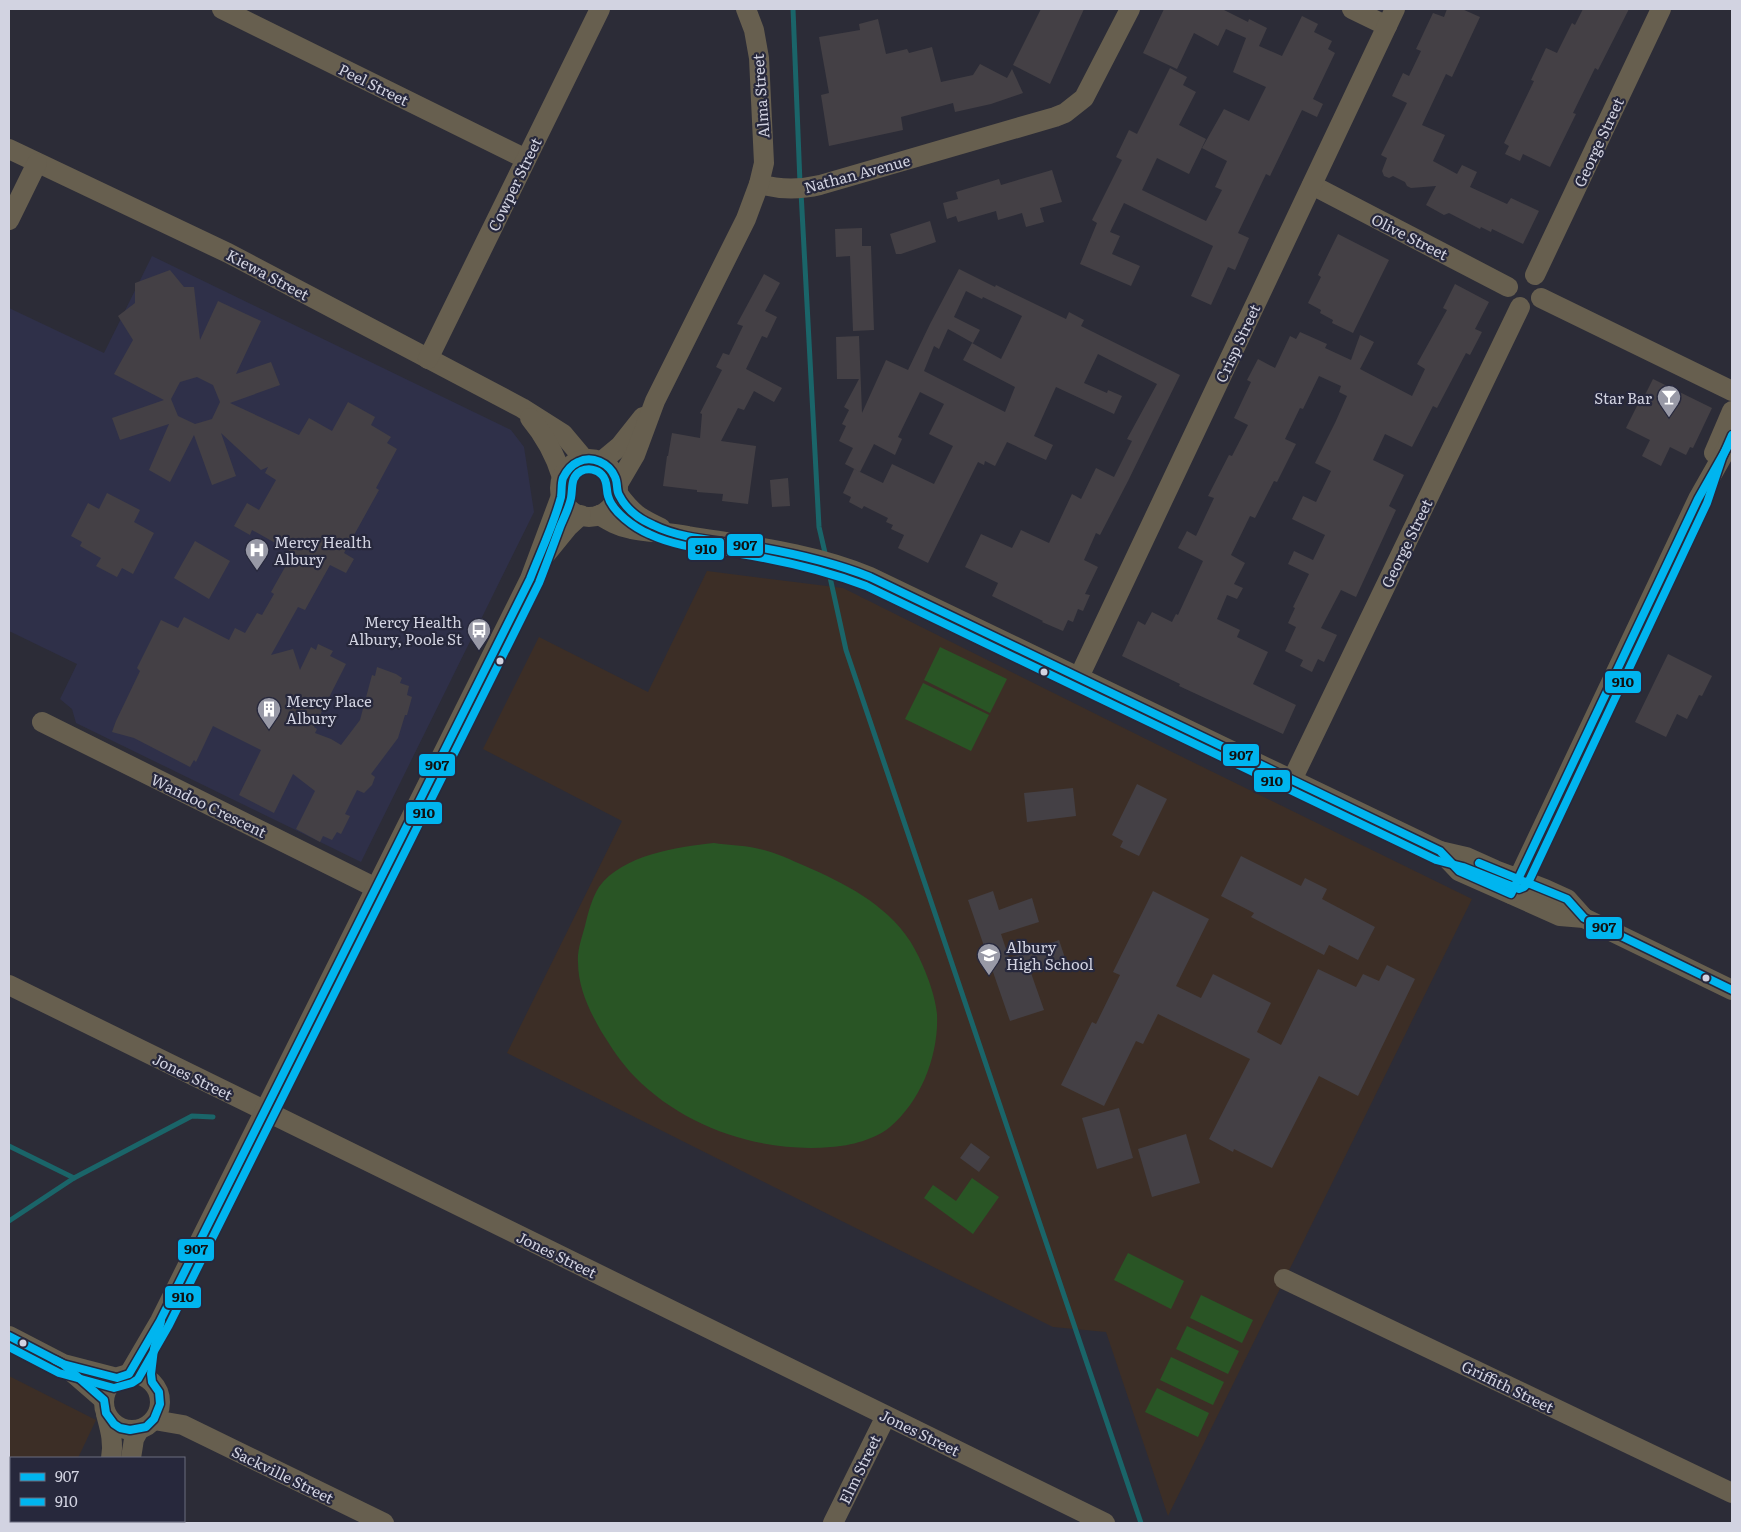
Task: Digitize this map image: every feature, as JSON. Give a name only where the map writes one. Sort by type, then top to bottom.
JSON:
[{"type":"street","name":"Peel Street","points":[[222,9],[526,159]]},
{"type":"street","name":"Cowper Street","points":[[428,359],[600,9]]},
{"type":"street","name":"Alma Street","points":[[746,9],[754,30],[759,58],[764,163],[759,184]]},
{"type":"street","name":"Nathan Avenue","points":[[759,184],[788,190],[816,186],[1065,113],[1084,98],[1130,9]]},
{"type":"street","points":[[1352,9],[1391,17]]},
{"type":"street","name":"George Street","points":[[1535,276],[1661,9]]},
{"type":"street","name":"Crisp Street","points":[[1079,678],[1391,17]]},
{"type":"street","name":"Kiewa Street","points":[[9,149],[228,254],[522,408],[563,434],[593,460]]},
{"type":"street","points":[[9,220],[37,163]]},
{"type":"street","points":[[530,579],[555,542],[590,515],[608,510],[614,503],[618,489],[635,455],[655,401],[746,219],[759,184]]},
{"type":"street","name":"Olive Street","points":[[1312,185],[1508,286]]},
{"type":"street","points":[[1524,273],[1535,276],[1542,283],[1543,294],[1534,305],[1520,307],[1509,296],[1508,286],[1510,281],[1519,274],[1524,273]]},
{"type":"street","points":[[1541,298],[1732,391]]},
{"type":"street","name":"George Street","points":[[1292,780],[1520,307]]},
{"type":"street","points":[[112,1457],[112,1436],[105,1406],[106,1391],[111,1384],[123,1376],[160,1321],[530,579],[567,468],[575,462],[593,460],[620,446],[655,401]]},
{"type":"street","name":"Kiewa Street","points":[[522,408],[544,436],[555,456],[562,486]]},
{"type":"street","points":[[1698,499],[1713,454],[1732,411]]},
{"type":"street","points":[[1515,887],[1698,499],[1732,439]]},
{"type":"street","points":[[593,460],[610,467],[616,475],[618,489],[630,510],[641,519],[671,533]]},
{"type":"street","points":[[562,486],[566,504],[572,511],[631,529],[671,533],[805,556],[850,568],[870,576],[1440,851],[1459,871],[1515,887],[1560,916],[1584,918],[1732,990]]},
{"type":"street","name":"Wandoo Crescent","points":[[42,722],[376,888]]},
{"type":"street","name":"Jones Street","points":[[9,984],[1105,1523]]},
{"type":"street","name":"Griffith Street","points":[[1284,1280],[1732,1494]]},
{"type":"street","points":[[130,1457],[134,1439],[160,1407],[156,1390],[153,1357],[160,1321]]},
{"type":"street","points":[[9,1336],[63,1364],[123,1376],[137,1374],[145,1377],[156,1390]]},
{"type":"street","points":[[63,1364],[105,1406],[109,1419],[119,1427],[132,1431],[146,1425]]},
{"type":"street","name":"Sackville Street","points":[[156,1390],[183,1425]]},
{"type":"street","name":"Elm Street","points":[[832,1523],[886,1416]]},
{"type":"street","name":"Sackville Street","points":[[146,1425],[183,1425],[384,1523]]},
{"type":"shaded area","name":"Mercy Health Albury","points":[[152,256],[511,430],[524,447],[534,512],[361,862],[76,723],[72,709],[60,699],[77,664],[9,631],[9,308],[104,353]]},
{"type":"shaded area","name":"Albury High School","points":[[707,571],[843,588],[1472,899],[1168,1516],[1106,1332],[1053,1327],[507,1053],[622,821],[483,749],[539,637],[648,692]]},
{"type":"shaded area","points":[[9,1376],[96,1420],[78,1457],[10,1457],[10,1522],[47,1522],[9,1523]]},
{"type":"green space","points":[[940,647],[1007,679],[990,713],[924,680]]},
{"type":"green space","points":[[923,683],[989,715],[971,751],[905,719]]},
{"type":"green space","points":[[714,843],[745,846],[768,851],[849,887],[877,905],[910,941],[919,957],[934,996],[937,1014],[935,1045],[926,1076],[919,1091],[901,1116],[884,1131],[862,1141],[846,1145],[805,1148],[751,1141],[726,1133],[701,1123],[655,1095],[626,1067],[601,1031],[588,1007],[578,971],[580,944],[594,896],[599,887],[621,867],[651,854]]},
{"type":"green space","points":[[972,1178],[999,1197],[973,1234],[924,1198],[933,1185],[956,1201]]},
{"type":"green space","points":[[1128,1253],[1184,1281],[1171,1309],[1114,1280]]},
{"type":"green space","points":[[1201,1295],[1253,1320],[1242,1343],[1190,1318]]},
{"type":"green space","points":[[1187,1326],[1239,1351],[1228,1374],[1176,1349]]},
{"type":"green space","points":[[1171,1357],[1224,1382],[1213,1405],[1160,1380]]},
{"type":"green space","points":[[1157,1388],[1209,1413],[1198,1437],[1145,1412]]},
{"type":"building","points":[[1041,9],[1084,9],[1050,84],[1013,65]]},
{"type":"building","points":[[1164,9],[1222,9],[1248,22],[1249,19],[1267,28],[1259,46],[1282,56],[1302,16],[1318,24],[1314,32],[1332,41],[1328,49],[1335,53],[1313,99],[1323,104],[1317,117],[1302,110],[1270,176],[1266,174],[1238,233],[1249,238],[1235,270],[1228,267],[1211,305],[1191,296],[1213,246],[1124,203],[1110,232],[1120,236],[1112,254],[1140,266],[1131,286],[1080,264],[1097,223],[1092,220],[1122,160],[1116,157],[1129,130],[1137,134],[1170,68],[1187,77],[1183,85],[1196,92],[1179,125],[1206,139],[1189,174],[1157,158],[1142,190],[1206,221],[1222,190],[1215,187],[1227,161],[1202,148],[1224,109],[1249,121],[1266,87],[1233,72],[1246,38],[1226,29],[1218,46],[1194,33],[1177,69],[1143,53]]},
{"type":"building","points":[[1447,9],[1462,9],[1480,17],[1452,77],[1446,74],[1422,125],[1445,135],[1433,161],[1457,174],[1462,165],[1477,172],[1470,187],[1507,204],[1511,198],[1539,211],[1523,244],[1492,229],[1491,232],[1481,227],[1480,229],[1449,213],[1444,215],[1426,205],[1436,186],[1411,188],[1405,182],[1393,176],[1389,178],[1384,176],[1382,171],[1387,158],[1381,155],[1407,103],[1392,96],[1403,73],[1409,76],[1421,51],[1416,49],[1433,13],[1444,17]]},
{"type":"building","points":[[1583,9],[1629,9],[1598,70],[1595,68],[1573,113],[1576,114],[1550,167],[1523,154],[1520,161],[1505,154],[1509,146],[1504,143],[1534,81],[1531,80],[1546,48],[1557,53],[1572,23],[1575,25]]},
{"type":"building","points":[[878,19],[886,54],[907,49],[909,53],[932,47],[941,82],[973,75],[980,64],[1007,78],[1012,69],[1023,93],[991,104],[955,112],[953,103],[901,117],[903,130],[829,146],[821,95],[829,93],[819,37],[860,30],[859,24]]},
{"type":"building","points":[[1052,170],[1062,202],[1040,208],[1044,222],[1026,227],[1022,213],[998,220],[996,211],[958,222],[956,216],[947,219],[943,203],[958,199],[956,192],[999,179],[1001,185]]},
{"type":"building","points":[[930,221],[936,242],[896,254],[890,234]]},
{"type":"building","points":[[862,228],[862,246],[871,246],[874,330],[853,331],[850,256],[836,257],[835,229]]},
{"type":"building","points":[[1338,234],[1389,260],[1353,333],[1332,323],[1333,320],[1320,313],[1321,310],[1308,303],[1321,277],[1318,275]]},
{"type":"building","points":[[959,269],[1066,319],[1069,312],[1084,320],[1081,326],[1180,375],[1100,535],[1096,533],[1084,560],[1098,567],[1085,594],[1090,595],[1083,611],[1078,609],[1073,622],[1068,620],[1063,631],[992,596],[998,583],[965,567],[981,534],[1012,548],[1021,530],[1049,543],[1072,494],[1081,499],[1096,468],[1114,477],[1132,441],[1127,439],[1157,384],[1098,354],[1084,383],[1107,393],[1108,390],[1122,396],[1114,414],[1056,387],[1034,436],[1053,445],[1046,460],[1007,442],[995,466],[985,461],[984,465],[978,462],[928,563],[898,548],[904,535],[891,529],[893,525],[886,522],[888,518],[864,506],[862,509],[849,502],[851,497],[843,493],[854,469],[858,471],[845,464],[853,448],[839,441],[846,426],[842,424],[849,410],[844,407],[859,379],[837,379],[836,337],[859,336],[862,413],[886,360],[908,370]],"holes":[[[966,291],[982,299],[983,297],[1022,316],[1001,359],[972,343],[963,360],[1015,387],[1005,412],[924,371],[934,346],[939,349],[948,329],[973,343],[980,330],[954,317]],[[920,392],[944,404],[929,434],[953,446],[934,484],[892,464],[883,483],[860,472],[874,444],[895,455],[902,439],[898,437]]]},
{"type":"building","points":[[170,270],[184,287],[194,287],[200,340],[218,301],[261,321],[236,374],[271,362],[280,385],[230,403],[299,435],[309,418],[332,431],[348,402],[375,417],[371,425],[391,437],[387,443],[397,449],[376,488],[379,490],[344,553],[354,559],[346,573],[330,565],[305,610],[298,607],[271,655],[293,649],[300,670],[311,647],[316,650],[318,644],[333,651],[330,656],[346,664],[314,727],[317,729],[315,733],[341,745],[360,720],[372,675],[375,676],[377,667],[396,674],[402,678],[400,683],[409,686],[407,695],[412,697],[398,738],[371,774],[375,777],[372,785],[364,793],[357,790],[345,814],[350,816],[341,834],[337,832],[332,840],[323,836],[320,842],[296,829],[315,791],[293,774],[274,813],[239,795],[261,750],[213,726],[196,762],[194,760],[190,767],[134,738],[112,732],[140,671],[137,668],[161,620],[178,628],[184,617],[229,640],[235,628],[245,633],[257,613],[262,615],[274,594],[271,592],[293,553],[252,530],[250,535],[234,526],[247,503],[259,510],[276,480],[265,473],[268,467],[261,470],[221,433],[236,476],[212,485],[194,435],[170,482],[149,470],[169,424],[120,440],[112,418],[164,400],[114,374],[133,340],[118,316],[135,303],[135,283]],"holes":[[[197,377],[213,385],[220,402],[212,419],[195,424],[178,416],[171,399],[180,382]]]},
{"type":"building","points":[[764,274],[780,283],[765,311],[777,317],[767,338],[762,336],[746,369],[782,388],[774,402],[754,391],[744,410],[738,408],[721,441],[756,446],[748,504],[722,501],[723,494],[663,486],[672,433],[700,438],[702,414],[700,413],[722,370],[716,367],[723,353],[729,355],[743,326],[737,324]]},
{"type":"building","points":[[1455,284],[1489,302],[1475,329],[1482,332],[1470,355],[1466,353],[1437,408],[1433,406],[1412,447],[1385,434],[1373,460],[1404,475],[1389,506],[1396,510],[1356,597],[1341,590],[1321,628],[1337,635],[1324,662],[1318,659],[1312,672],[1300,666],[1303,660],[1285,651],[1296,627],[1288,623],[1295,608],[1293,607],[1309,574],[1288,564],[1294,551],[1313,560],[1325,535],[1292,519],[1303,496],[1316,502],[1331,471],[1315,463],[1347,396],[1339,392],[1341,386],[1319,376],[1303,409],[1300,408],[1285,439],[1296,444],[1277,482],[1274,481],[1255,518],[1250,516],[1231,555],[1245,563],[1234,584],[1243,588],[1237,599],[1227,595],[1217,619],[1240,630],[1237,637],[1268,652],[1253,684],[1296,705],[1283,734],[1179,686],[1180,684],[1122,656],[1138,621],[1145,625],[1152,612],[1172,622],[1176,614],[1178,615],[1203,561],[1178,548],[1187,531],[1196,536],[1214,498],[1208,496],[1229,455],[1232,456],[1248,425],[1234,418],[1251,382],[1247,380],[1258,359],[1275,368],[1290,336],[1296,339],[1300,332],[1327,344],[1325,348],[1351,360],[1360,335],[1374,342],[1360,369],[1412,396],[1425,369],[1417,364],[1447,310],[1443,308]]},
{"type":"building","name":"Star Bar","points":[[1653,379],[1712,408],[1693,448],[1690,447],[1686,455],[1670,447],[1661,466],[1642,456],[1650,440],[1626,428]]},
{"type":"building","points":[[788,478],[790,506],[772,507],[770,480]]},
{"type":"building","points":[[107,493],[140,510],[134,522],[154,533],[133,574],[122,568],[117,577],[96,566],[101,558],[80,546],[82,542],[71,536],[88,503],[99,509]]},
{"type":"building","points":[[195,541],[230,561],[209,599],[174,578]]},
{"type":"building","points":[[1668,654],[1712,676],[1702,696],[1699,695],[1687,719],[1677,714],[1666,737],[1635,722]]},
{"type":"building","points":[[1137,784],[1167,799],[1139,856],[1120,847],[1123,841],[1112,835]]},
{"type":"building","points":[[1073,788],[1076,816],[1027,822],[1024,793]]},
{"type":"building","points":[[1241,856],[1301,886],[1305,878],[1327,889],[1322,899],[1375,927],[1358,960],[1329,945],[1324,955],[1251,917],[1254,913],[1221,896]]},
{"type":"building","points":[[993,891],[999,910],[1032,898],[1039,922],[1001,934],[1009,958],[1059,940],[1066,961],[1031,973],[1044,1010],[1010,1021],[968,900]]},
{"type":"building","points":[[1153,891],[1209,919],[1176,986],[1201,998],[1213,974],[1271,1003],[1257,1032],[1281,1045],[1318,969],[1356,987],[1363,974],[1379,981],[1387,965],[1415,979],[1358,1096],[1319,1076],[1272,1168],[1234,1149],[1233,1152],[1209,1139],[1250,1059],[1158,1014],[1143,1044],[1136,1041],[1104,1106],[1061,1085],[1092,1022],[1096,1024],[1120,975],[1113,972]]},
{"type":"building","points":[[1119,1108],[1133,1158],[1097,1169],[1082,1118]]},
{"type":"building","points":[[1186,1134],[1200,1183],[1152,1197],[1138,1149]]},
{"type":"building","points":[[971,1143],[990,1157],[979,1172],[960,1158]]},
{"type":"waterway","points":[[793,9],[800,183]]},
{"type":"waterway","points":[[801,192],[819,527],[826,557]]},
{"type":"waterway","points":[[828,568],[846,650],[1141,1523]]},
{"type":"waterway","points":[[9,1221],[74,1178],[192,1116],[213,1117]]},
{"type":"waterway","points":[[9,1146],[74,1178]]},
{"type":"transit line","name":"910","points":[[9,1347],[59,1373],[114,1388],[132,1383],[138,1379],[169,1325],[539,583],[569,505],[577,473],[587,470],[598,471],[604,477],[608,496],[614,508],[631,524],[660,539],[683,545],[805,567],[866,586],[1436,860],[1463,867],[1519,889],[1528,883],[1707,503],[1732,435]]},
{"type":"transit line","name":"907","points":[[9,1336],[63,1364],[117,1378],[129,1374],[160,1321],[530,579],[558,507],[563,478],[575,463],[589,459],[604,464],[615,477],[618,493],[625,505],[638,517],[653,525],[686,536],[809,558],[840,566],[870,577],[1440,851],[1459,871],[1511,894],[1698,499],[1732,439]]},
{"type":"transit line","name":"907","points":[[1479,863],[1567,899],[1584,918],[1732,990]]},
{"type":"transit line","name":"907","points":[[55,1360],[63,1364],[104,1400],[106,1413],[114,1424],[120,1428],[130,1430],[146,1427],[154,1419],[160,1404],[159,1392],[152,1382],[151,1374],[154,1349],[161,1321]]},
{"type":"place","name":"Star Bar","points":[[1669,418]]},
{"type":"place","name":"Mercy Health Albury","points":[[257,571]]},
{"type":"place","name":"Mercy Health Albury, Poole St","points":[[479,651]]},
{"type":"place","name":"Mercy Place Albury","points":[[269,730]]},
{"type":"place","name":"Albury High School","points":[[989,976]]}]
